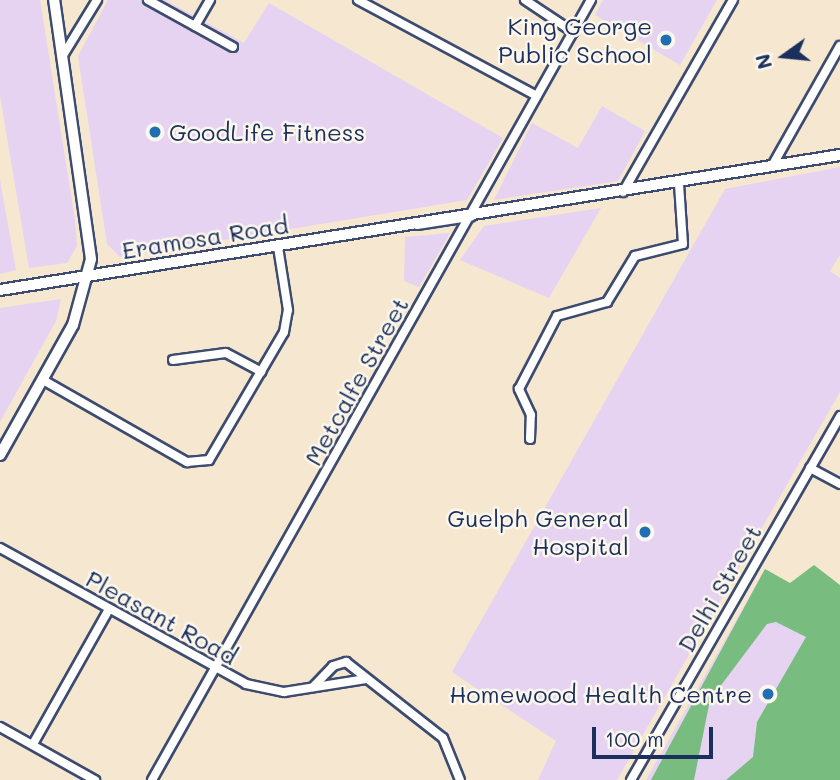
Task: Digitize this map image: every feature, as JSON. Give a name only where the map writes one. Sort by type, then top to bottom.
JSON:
[{"type":"main road","points":[[0,455],[73,325],[89,275],[92,253],[54,0]]},
{"type":"main road","name":"Eramosa Road","points":[[0,290],[840,155]]},
{"type":"street","points":[[62,57],[97,0]]},
{"type":"street","points":[[148,0],[233,47]]},
{"type":"street","points":[[195,26],[210,0]]},
{"type":"street","points":[[358,0],[537,96]]},
{"type":"street","points":[[526,0],[573,32]]},
{"type":"street","name":"Metcalfe Street","points":[[152,780],[591,0]]},
{"type":"street","points":[[622,192],[733,0]]},
{"type":"street","points":[[772,166],[840,46]]},
{"type":"street","points":[[530,439],[531,415],[519,389],[557,316],[607,302],[635,256],[683,244],[679,183]]},
{"type":"street","points":[[43,380],[178,458],[200,464],[215,454],[288,317],[278,247]]},
{"type":"street","points":[[173,360],[226,353],[261,372]]},
{"type":"street","name":"Delhi Street","points":[[631,780],[840,416]]},
{"type":"street","points":[[810,468],[840,484]]},
{"type":"street","name":"Pleasant Road","points":[[0,548],[214,669],[263,689],[313,687],[366,679]]},
{"type":"street","points":[[33,744],[108,611]]},
{"type":"street","points":[[313,687],[339,662],[366,679],[443,738],[460,780]]},
{"type":"street","points":[[0,727],[95,780]]},
{"type":"shaded area","points":[[0,0],[40,0],[75,220],[77,246],[67,263],[29,268],[0,95]]},
{"type":"shaded area","points":[[108,0],[165,0],[244,43],[269,3],[503,138],[467,200],[120,257],[107,244],[78,56]]},
{"type":"shaded area","name":"King George Public School","points":[[603,0],[717,0],[680,65],[595,15]]},
{"type":"shaded area","points":[[602,106],[645,131],[618,181],[494,200],[532,123],[578,148]]},
{"type":"shaded area","name":"Guelph General Hospital","points":[[840,167],[840,255],[830,271],[840,278],[840,392],[617,780],[538,780],[556,741],[452,672],[725,189]]},
{"type":"shaded area","points":[[0,180],[16,270],[0,274]]},
{"type":"shaded area","points":[[601,208],[549,298],[460,260],[484,226]]},
{"type":"shaded area","points":[[450,233],[419,287],[404,281],[405,237]]},
{"type":"shaded area","points":[[61,299],[56,321],[0,422],[0,308]]},
{"type":"shaded area","name":"Homewood Health Centre","points":[[765,569],[797,588],[840,780],[646,780]]},
{"type":"green space","name":"Homewood Health Centre","points":[[814,565],[840,585],[840,780],[726,780],[753,757],[757,722],[806,637],[776,622],[767,624],[710,700],[694,780],[651,780],[765,569],[790,583]]},
{"type":"place","name":"King George Public School","points":[[666,40]]},
{"type":"place","name":"GoodLife Fitness","points":[[155,132]]},
{"type":"place","name":"Guelph General Hospital","points":[[645,532]]},
{"type":"place","name":"Homewood Health Centre","points":[[768,694]]}]
